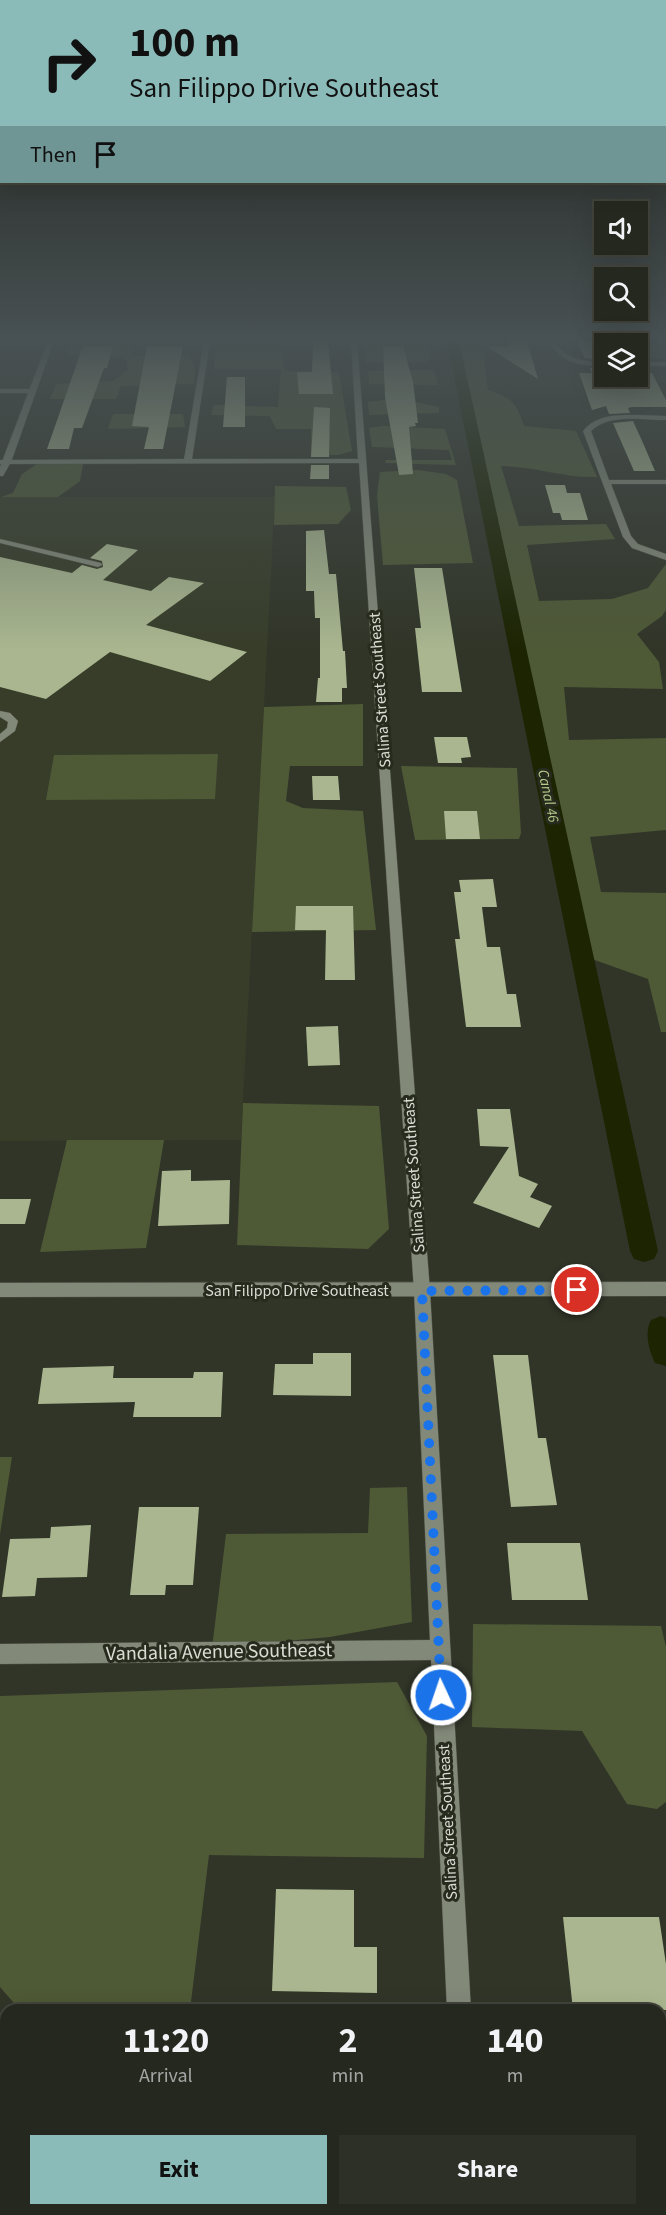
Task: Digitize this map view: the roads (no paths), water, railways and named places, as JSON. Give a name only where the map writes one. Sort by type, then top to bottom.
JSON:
[{"type":"street","points":[[0,474],[10,444]]},
{"type":"street","points":[[188,461],[191,444]]},
{"type":"street","name":"Salina Street Southeast","points":[[363,444],[422,1291],[459,2004]]},
{"type":"street","points":[[592,444],[627,537],[635,546],[646,552],[666,557]]},
{"type":"street","points":[[3,462],[364,461]]},
{"type":"street","points":[[605,482],[666,482]]},
{"type":"street","name":"San Filippo Drive Southeast","points":[[0,1290],[666,1289]]},
{"type":"street","name":"Vandalia Avenue Southeast","points":[[0,1654],[439,1650]]},
{"type":"lane","points":[[1,543],[98,565]]},
{"type":"lane","points":[[0,714],[7,715],[13,721],[12,729],[0,738]]},
{"type":"waterway","name":"Canal 46","points":[[475,444],[644,1251]]},
{"type":"waterway","name":"Canal 46","points":[[661,1328],[666,1354]]}]
